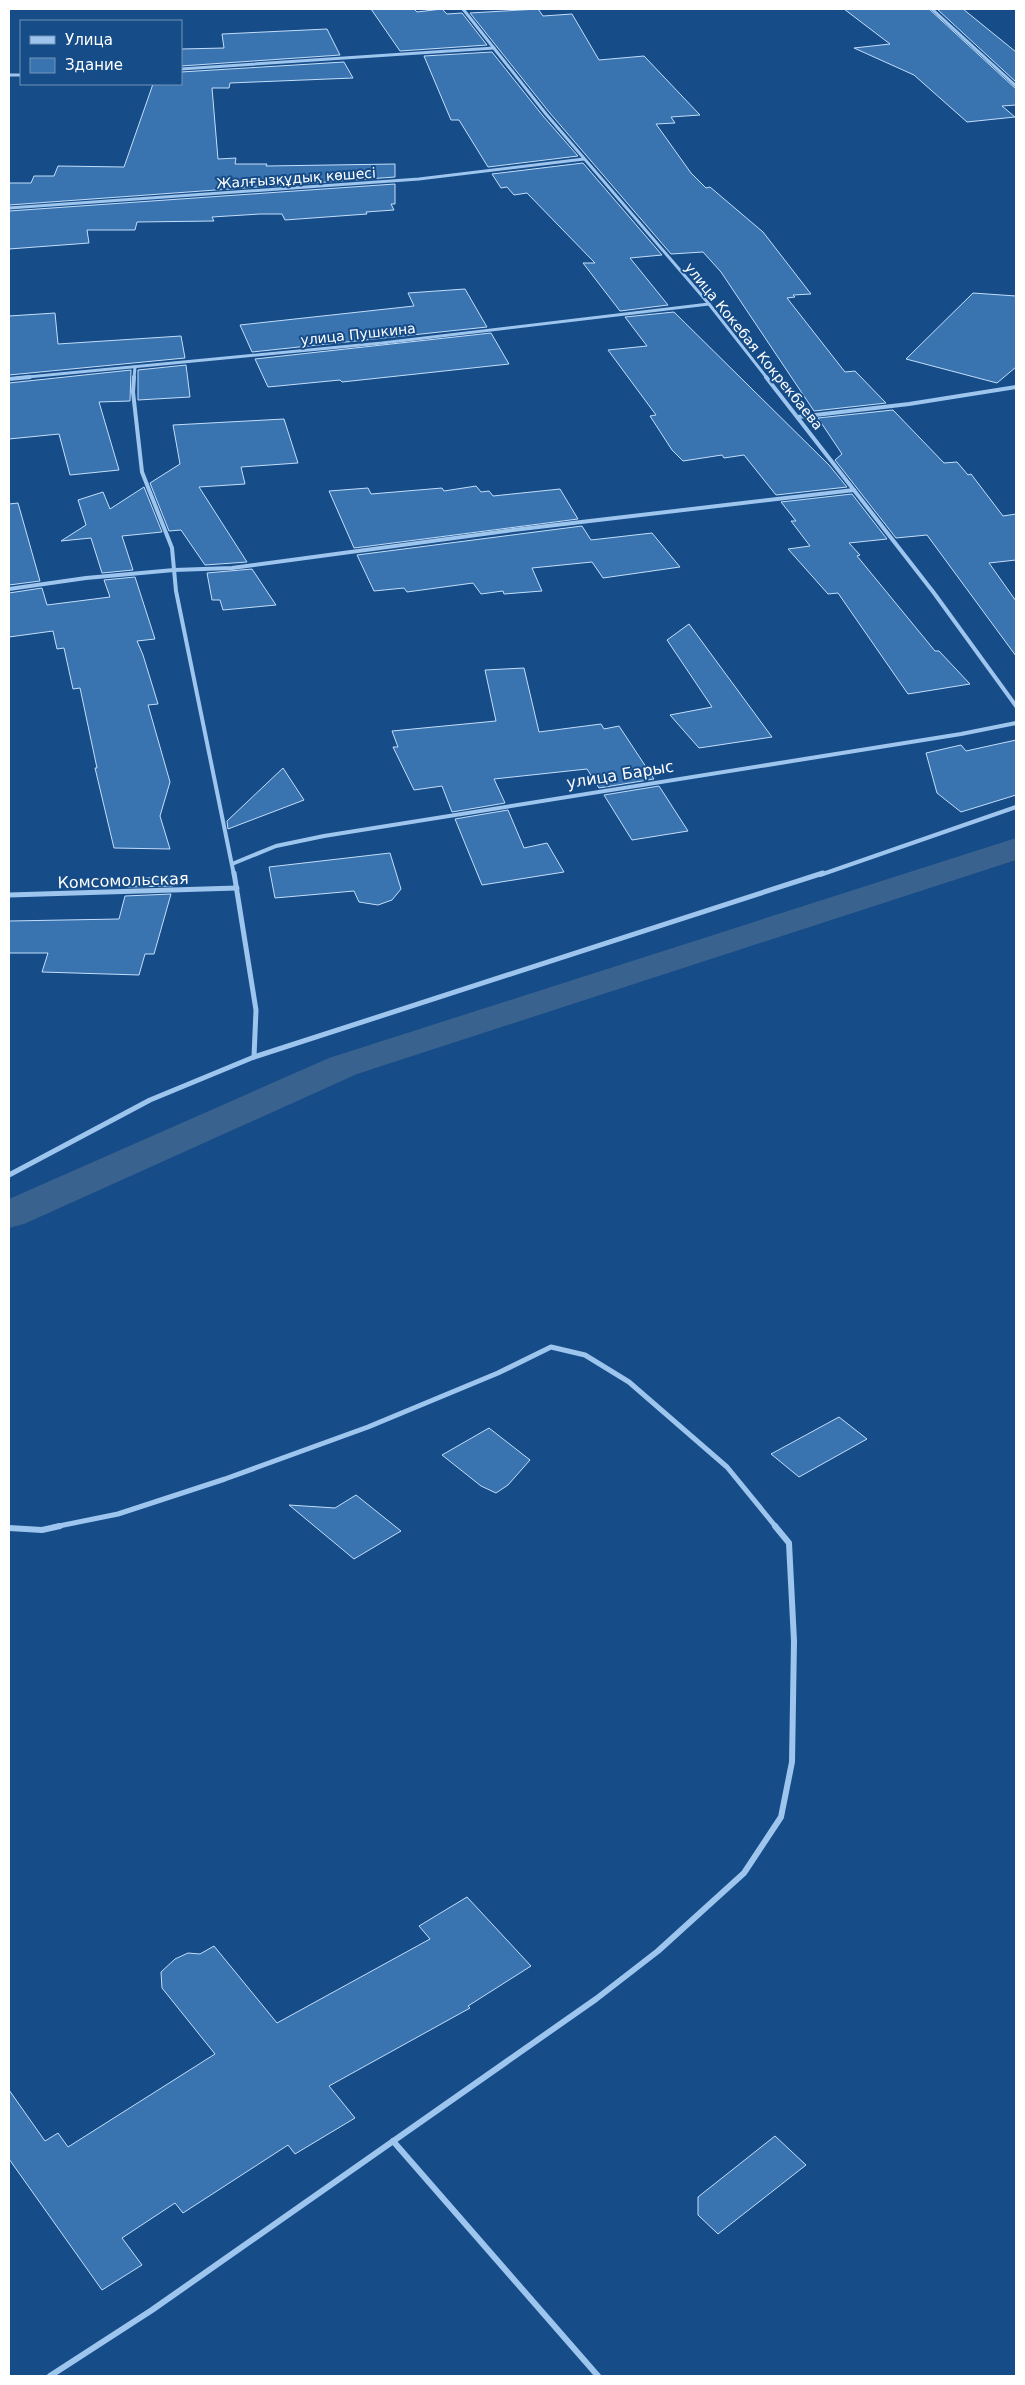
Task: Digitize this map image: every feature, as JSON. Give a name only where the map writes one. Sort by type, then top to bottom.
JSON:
[{"type":"street","name":"улица Кокебая Кокрекбаева","points":[[463,9],[584,159],[709,304],[934,593],[1016,706]]},
{"type":"street","points":[[932,9],[1016,86]]},
{"type":"street","points":[[182,69],[494,48]]},
{"type":"street","name":"Жалғызқұдық көшесі","points":[[9,208],[258,192],[419,179],[584,159]]},
{"type":"street","name":"улица Пушкина","points":[[9,379],[382,343],[709,304]]},
{"type":"street","points":[[135,367],[133,392],[142,472],[172,548],[174,570],[203,726],[237,888],[256,1010],[254,1057]]},
{"type":"street","points":[[798,417],[909,404],[1016,387]]},
{"type":"street","points":[[9,589],[86,578],[174,570],[232,568],[522,529],[854,490]]},
{"type":"street","name":"улица Барыс","points":[[232,864],[246,856],[272,846],[355,830],[960,734],[1016,722]]},
{"type":"street","points":[[9,1175],[150,1100],[254,1057],[787,886],[1016,807]]},
{"type":"street","name":"Комсомольская","points":[[9,896],[237,888]]},
{"type":"street","points":[[9,1528],[42,1530],[118,1514],[225,1479],[368,1427],[498,1373],[551,1347],[585,1355],[628,1382],[728,1467],[789,1543],[794,1641],[792,1762],[781,1817],[744,1873],[658,1951],[596,1999],[152,2310],[50,2376]]},
{"type":"street","points":[[393,2141],[598,2376]]},
{"type":"building","points":[[371,9],[414,9],[417,12],[442,9],[447,14],[462,13],[487,45],[400,51]]},
{"type":"building","points":[[538,9],[543,16],[572,14],[599,60],[644,56],[700,115],[671,117],[675,123],[656,124],[691,173],[706,188],[710,187],[763,232],[811,294],[793,295],[795,297],[787,298],[845,372],[855,371],[886,403],[814,411],[721,272],[703,252],[671,254],[549,112],[470,13]]},
{"type":"building","points":[[844,9],[929,9],[1016,89],[1016,105],[1002,106],[1015,117],[967,122],[914,75],[854,48],[890,44]]},
{"type":"building","points":[[937,9],[963,9],[1016,52],[1016,82]]},
{"type":"building","points":[[327,29],[340,55],[182,66],[182,49],[224,48],[222,34]]},
{"type":"building","points":[[492,52],[578,156],[488,167],[459,120],[451,120],[424,56]]},
{"type":"building","points":[[344,62],[353,78],[230,83],[229,88],[212,88],[218,159],[236,158],[235,164],[267,164],[266,166],[395,164],[395,177],[9,205],[9,183],[31,183],[34,176],[54,176],[58,166],[124,167],[153,85],[182,85],[182,72]]},
{"type":"building","points":[[583,163],[662,255],[630,258],[668,305],[620,311],[583,263],[595,263],[527,193],[514,195],[507,187],[501,188],[492,174]]},
{"type":"building","points":[[395,184],[395,204],[391,204],[394,210],[366,212],[367,214],[285,220],[282,214],[260,214],[212,217],[214,221],[137,222],[135,230],[87,230],[89,243],[9,249],[9,211]]},
{"type":"building","points":[[465,289],[487,327],[252,352],[240,325],[414,306],[408,293]]},
{"type":"building","points":[[973,293],[1016,296],[1016,367],[997,383],[906,359]]},
{"type":"building","points":[[674,312],[829,465],[847,487],[776,495],[744,455],[724,458],[722,455],[683,461],[672,450],[650,416],[656,415],[608,350],[647,346],[625,317]]},
{"type":"building","points":[[55,313],[58,344],[181,336],[185,358],[9,375],[9,316]]},
{"type":"building","points":[[491,333],[509,364],[342,382],[340,380],[268,387],[255,359]]},
{"type":"building","points":[[186,365],[190,397],[138,400],[138,370]]},
{"type":"building","points":[[131,370],[130,401],[99,402],[119,470],[70,475],[59,434],[9,439],[9,383]]},
{"type":"building","points":[[893,410],[944,463],[957,462],[968,475],[971,474],[1003,516],[1016,514],[1016,560],[989,563],[1016,601],[1016,656],[927,535],[896,538],[835,460],[842,454],[818,418]]},
{"type":"building","points":[[284,419],[298,463],[241,467],[245,484],[199,487],[247,562],[205,565],[181,530],[169,531],[150,483],[180,464],[173,425]]},
{"type":"building","points":[[476,486],[481,492],[489,491],[493,496],[560,489],[578,519],[354,548],[329,491],[368,488],[371,494],[442,488],[444,491]]},
{"type":"building","points":[[144,487],[162,532],[122,536],[133,570],[102,573],[91,538],[61,541],[86,525],[78,500],[103,492],[110,509]]},
{"type":"building","points":[[852,494],[887,539],[849,543],[860,555],[857,556],[935,651],[939,651],[970,684],[908,694],[838,593],[828,594],[788,549],[810,546],[791,521],[796,521],[781,502]]},
{"type":"building","points":[[18,503],[40,581],[9,585],[9,504]]},
{"type":"building","points":[[582,526],[591,540],[652,533],[680,567],[603,578],[592,562],[532,568],[542,591],[504,594],[503,591],[481,594],[473,583],[407,592],[404,588],[374,591],[357,555]]},
{"type":"building","points":[[252,569],[276,605],[223,610],[220,600],[212,600],[207,573]]},
{"type":"building","points":[[135,577],[155,639],[137,641],[158,704],[148,705],[170,782],[160,816],[170,849],[114,848],[95,768],[97,768],[80,688],[73,689],[64,648],[57,649],[53,631],[9,637],[9,593],[42,588],[47,605],[110,597],[104,580]]},
{"type":"building","points":[[689,624],[772,737],[699,748],[670,715],[712,707],[667,640]]},
{"type":"building","points":[[524,668],[539,732],[601,724],[604,729],[619,726],[654,779],[599,788],[587,769],[494,779],[505,803],[452,812],[442,786],[414,790],[393,747],[398,747],[392,731],[496,721],[485,670]]},
{"type":"building","points":[[1016,740],[1016,795],[961,812],[937,793],[926,753],[961,745],[966,751]]},
{"type":"building","points":[[283,768],[304,800],[228,829],[227,821]]},
{"type":"building","points":[[659,786],[688,831],[632,840],[604,795]]},
{"type":"building","points":[[508,810],[524,848],[547,843],[564,872],[482,885],[455,819]]},
{"type":"building","points":[[390,853],[401,889],[392,900],[378,905],[359,902],[354,891],[275,898],[269,867]]},
{"type":"building","points":[[176,875],[173,886],[128,887],[130,880]]},
{"type":"building","points":[[171,894],[154,954],[145,954],[139,975],[42,972],[48,953],[9,953],[9,921],[119,919],[125,896]]},
{"type":"building","points":[[839,1417],[867,1439],[799,1477],[771,1454]]},
{"type":"building","points":[[489,1428],[530,1460],[508,1485],[496,1493],[481,1486],[442,1455]]},
{"type":"building","points":[[356,1495],[401,1531],[354,1559],[289,1505],[335,1508]]},
{"type":"building","points":[[467,1897],[531,1966],[468,2006],[470,2008],[329,2086],[355,2118],[295,2154],[288,2145],[183,2213],[175,2203],[122,2238],[142,2265],[102,2290],[9,2159],[9,2090],[45,2141],[58,2133],[68,2147],[215,2054],[162,1988],[161,1972],[175,1959],[188,1953],[200,1954],[214,1946],[277,2023],[430,1939],[419,1926]]},
{"type":"building","points":[[775,2136],[806,2165],[718,2234],[698,2215],[698,2197]]},
{"type":"waterway","points":[[9,1215],[343,1066],[1016,849]]}]
